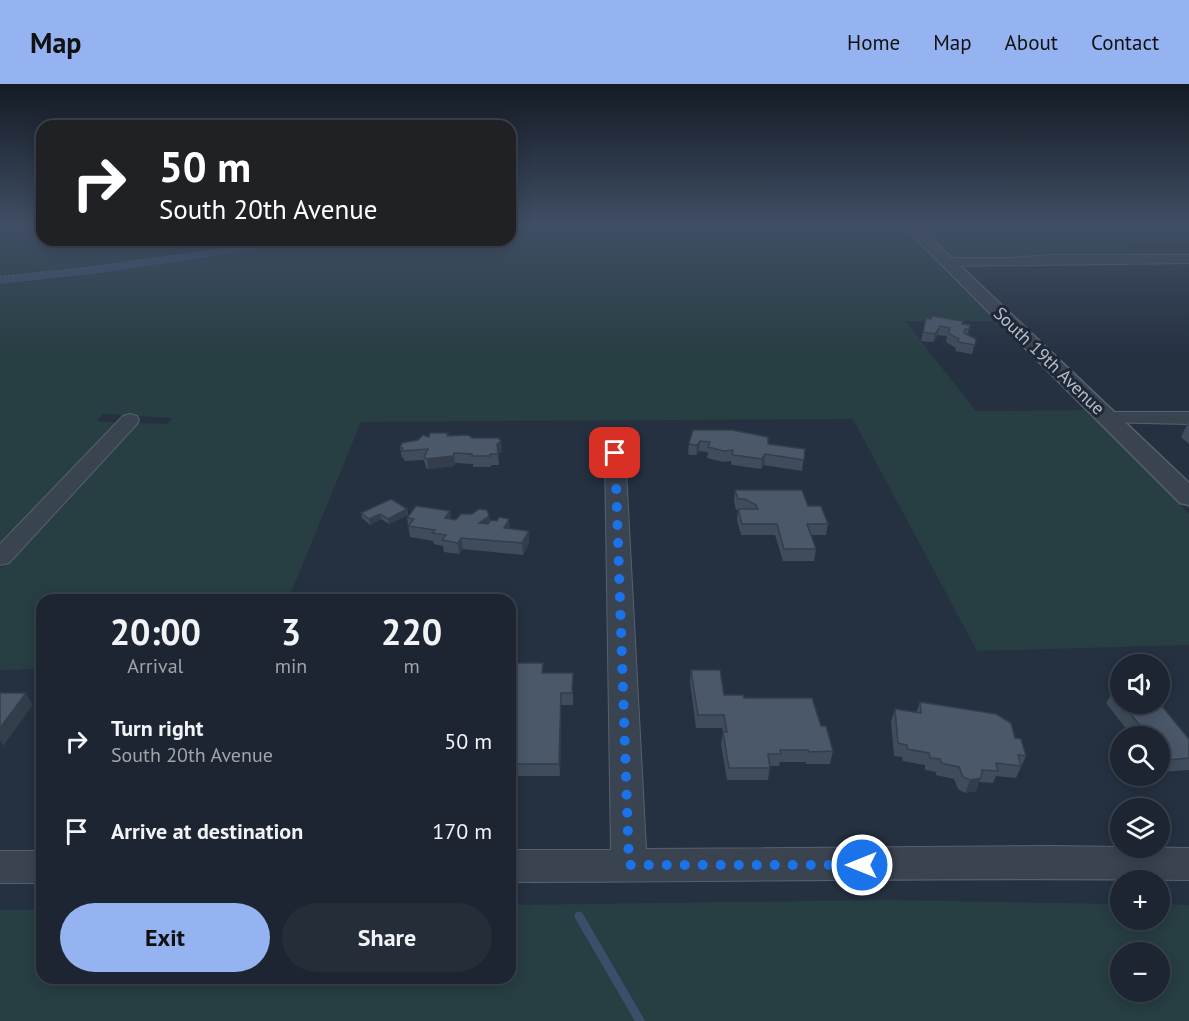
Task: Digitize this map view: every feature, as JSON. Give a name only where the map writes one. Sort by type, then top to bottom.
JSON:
[{"type":"street","name":"South 19th Avenue","points":[[953,269],[1189,498]]},
{"type":"street","points":[[1107,418],[1189,418]]},
{"type":"street","points":[[0,558],[130,420]]},
{"type":"street","points":[[615,453],[629,865]]},
{"type":"street","points":[[516,866],[1052,862],[1189,864]]},
{"type":"street","points":[[0,867],[36,867]]},
{"type":"path","points":[[0,276],[78,269]]},
{"type":"green space","points":[[0,269],[65,269],[56,270],[0,274]]},
{"type":"green space","points":[[132,269],[942,269],[996,321],[905,321],[976,411],[1085,410],[1189,514],[1189,645],[977,651],[853,419],[361,422],[290,594],[36,594],[36,669],[0,670],[0,569],[139,423],[167,424],[173,418],[103,414],[97,421],[118,423],[0,547],[0,284],[57,280]]},
{"type":"green space","points":[[884,900],[1110,904],[1110,930],[1170,930],[1170,904],[1189,905],[1189,1021],[0,1021],[0,910],[36,910],[36,984],[516,984],[516,905]]},
{"type":"building","points":[[932,316],[963,321],[962,324],[970,325],[964,333],[976,339],[975,345],[958,342],[959,339],[948,333],[950,328],[940,326],[935,334],[923,332],[926,318],[931,319]]},
{"type":"building","points":[[693,430],[732,430],[768,437],[768,444],[805,449],[804,460],[765,454],[762,459],[734,455],[733,450],[724,451],[708,447],[710,442],[700,441],[697,445],[692,445],[689,443]]},
{"type":"building","points":[[430,433],[448,433],[447,436],[468,435],[472,438],[498,438],[501,441],[497,444],[498,454],[490,454],[490,456],[454,453],[453,456],[427,459],[424,457],[428,449],[402,451],[403,448],[400,448],[402,443],[418,440],[423,435],[429,437]]},
{"type":"building","points":[[735,490],[802,490],[808,506],[821,506],[828,524],[807,524],[816,549],[784,549],[777,524],[742,524],[738,509],[758,509],[756,505],[745,499],[738,499]]},
{"type":"building","points":[[391,499],[407,509],[388,519],[380,514],[369,519],[361,513]]},
{"type":"building","points":[[416,506],[450,511],[445,518],[456,520],[461,514],[472,514],[479,509],[487,510],[489,516],[479,523],[488,524],[491,520],[497,521],[499,517],[509,519],[504,528],[529,531],[522,543],[461,538],[458,543],[442,540],[446,535],[432,533],[435,530],[408,526],[414,519],[407,518]]},
{"type":"building","points":[[516,663],[543,663],[542,673],[573,673],[572,693],[561,693],[559,764],[516,764]]},
{"type":"building","points":[[691,670],[720,670],[724,695],[743,695],[744,698],[812,698],[821,726],[826,726],[833,751],[780,750],[781,754],[768,754],[770,768],[729,768],[723,732],[727,732],[724,715],[698,715]]},
{"type":"building","points":[[0,693],[26,693],[0,728]]},
{"type":"building","points":[[920,702],[996,714],[1011,723],[1015,738],[1021,739],[1026,756],[1018,755],[1021,766],[996,763],[998,771],[982,770],[981,778],[970,780],[963,777],[959,767],[941,763],[940,759],[930,758],[929,753],[907,749],[907,745],[898,743],[895,709],[921,713]]},
{"type":"building","points":[[1131,714],[1168,714],[1189,739],[1189,758],[1170,760],[1170,726],[1140,726]]},
{"type":"waterway","points":[[0,280],[103,269]]},
{"type":"waterway","points":[[579,916],[640,1021]]},
{"type":"route","points":[[615,453],[629,865],[862,865]]}]
